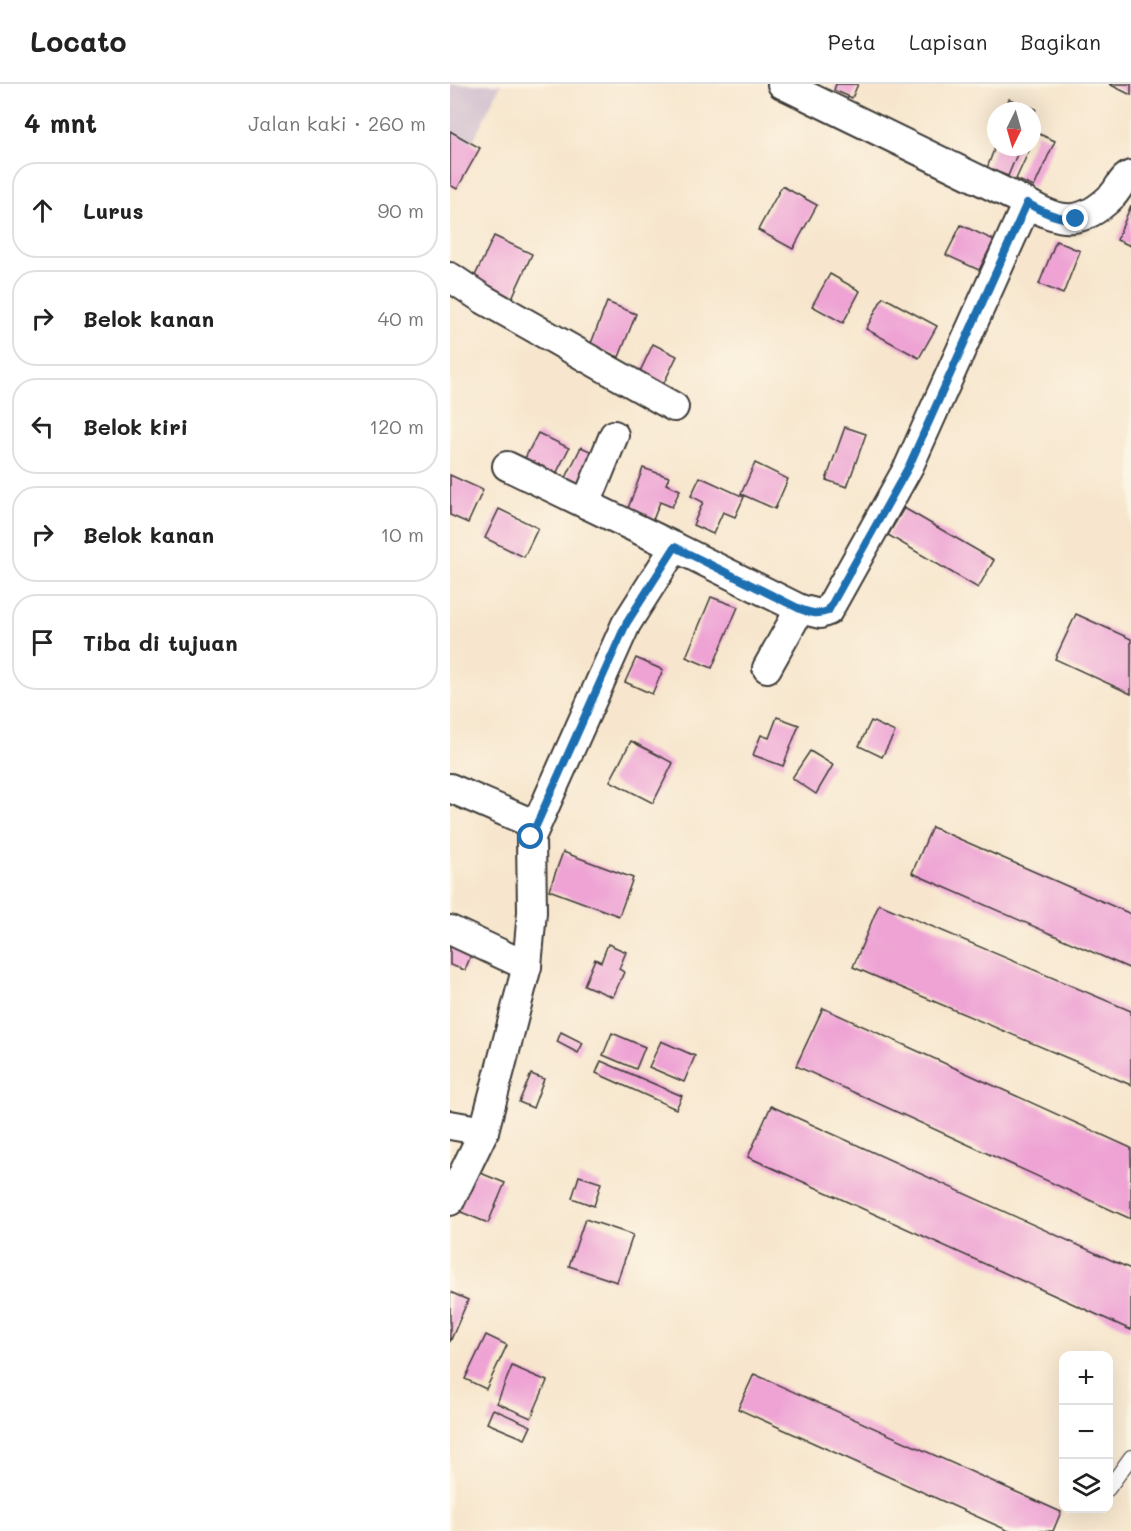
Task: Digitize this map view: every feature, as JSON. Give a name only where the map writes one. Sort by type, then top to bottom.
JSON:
[{"type":"street","points":[[783,84],[1027,203],[1045,214],[1076,219],[1112,196],[1126,177],[1131,175]]},
{"type":"street","points":[[507,466],[800,609],[820,614],[828,611],[909,466],[1027,203]]},
{"type":"street","points":[[450,277],[483,299],[674,407]]},
{"type":"street","points":[[586,504],[615,435]]},
{"type":"street","points":[[450,1201],[484,1131],[526,966],[532,912],[531,837],[626,624],[675,547]]},
{"type":"street","points":[[767,668],[800,609]]},
{"type":"street","points":[[450,788],[536,825]]},
{"type":"street","points":[[450,930],[526,966]]},
{"type":"street","points":[[450,1125],[484,1131]]},
{"type":"lane","points":[[1113,1482],[1131,1457]]},
{"type":"shaded area","points":[[450,84],[501,84],[450,187]]},
{"type":"building","points":[[836,84],[858,84],[852,98],[834,90]]},
{"type":"building","points":[[1109,84],[1131,84],[1131,95]]},
{"type":"building","points":[[450,131],[480,148],[457,189],[450,185]]},
{"type":"building","points":[[1041,135],[1055,141],[1034,187],[1016,179],[1026,156],[1041,156]]},
{"type":"building","points":[[992,156],[1016,156],[1008,176],[987,168]]},
{"type":"building","points":[[782,186],[817,205],[793,249],[758,230]]},
{"type":"building","points":[[1131,205],[1131,246],[1117,240]]},
{"type":"building","points":[[961,225],[994,240],[979,270],[946,255]]},
{"type":"building","points":[[494,236],[532,254],[511,300],[472,282]]},
{"type":"building","points":[[1056,241],[1080,251],[1063,294],[1039,284]]},
{"type":"building","points":[[830,274],[860,291],[843,323],[812,306]]},
{"type":"building","points":[[883,297],[937,326],[919,358],[866,329]]},
{"type":"building","points":[[607,302],[636,314],[619,357],[590,346]]},
{"type":"building","points":[[653,344],[677,356],[659,393],[635,382]]},
{"type":"building","points":[[845,427],[866,434],[847,487],[826,480]]},
{"type":"building","points":[[538,433],[569,448],[552,482],[521,466]]},
{"type":"building","points":[[581,447],[599,455],[579,497],[561,488]]},
{"type":"building","points":[[755,463],[788,479],[775,509],[741,494]]},
{"type":"building","points":[[643,468],[669,477],[666,484],[680,490],[672,507],[660,502],[653,520],[627,511]]},
{"type":"building","points":[[450,475],[483,490],[468,523],[450,515]]},
{"type":"building","points":[[700,477],[744,497],[735,517],[723,512],[713,534],[693,525],[703,502],[691,496]]},
{"type":"building","points":[[904,508],[994,560],[978,588],[888,535]]},
{"type":"building","points":[[499,509],[538,528],[524,557],[485,538]]},
{"type":"building","points":[[711,597],[738,607],[712,668],[686,657]]},
{"type":"building","points":[[1076,614],[1131,639],[1131,694],[1055,659]]},
{"type":"building","points":[[636,658],[663,670],[652,694],[625,682]]},
{"type":"building","points":[[777,717],[799,725],[783,766],[753,755],[761,735],[769,738]]},
{"type":"building","points":[[871,721],[895,732],[882,757],[859,746]]},
{"type":"building","points":[[631,741],[673,763],[653,803],[610,781]]},
{"type":"building","points":[[810,751],[833,765],[816,794],[792,778]]},
{"type":"building","points":[[932,827],[1131,914],[1131,969],[912,873]]},
{"type":"building","points":[[563,852],[633,878],[619,916],[549,890]]},
{"type":"building","points":[[879,904],[1131,1011],[1131,1085],[853,967]]},
{"type":"building","points":[[450,942],[473,950],[465,970],[450,965]]},
{"type":"building","points":[[608,944],[626,952],[619,969],[624,972],[613,997],[584,985],[595,959],[601,962]]},
{"type":"building","points":[[823,1008],[1131,1148],[1131,1219],[796,1066]]},
{"type":"building","points":[[561,1032],[583,1043],[578,1053],[557,1042]]},
{"type":"building","points":[[612,1033],[645,1047],[636,1069],[603,1055]]},
{"type":"building","points":[[661,1041],[695,1056],[684,1082],[649,1067]]},
{"type":"building","points":[[601,1061],[682,1096],[676,1109],[596,1073]]},
{"type":"building","points":[[531,1074],[544,1079],[533,1108],[519,1102]]},
{"type":"building","points":[[771,1106],[1131,1269],[1131,1330],[748,1157]]},
{"type":"building","points":[[473,1170],[505,1183],[488,1223],[456,1210]]},
{"type":"building","points":[[579,1176],[601,1183],[594,1206],[572,1198]]},
{"type":"building","points":[[585,1219],[633,1235],[617,1282],[569,1266]]},
{"type":"building","points":[[450,1292],[468,1300],[450,1342]]},
{"type":"building","points":[[486,1335],[507,1345],[486,1389],[465,1379]]},
{"type":"building","points":[[512,1366],[547,1381],[531,1418],[497,1403]]},
{"type":"building","points":[[754,1374],[1061,1513],[1053,1531],[1009,1531],[738,1409]]},
{"type":"building","points":[[493,1409],[531,1426],[525,1439],[487,1423]]},
{"type":"route","points":[[531,837],[626,624],[675,547],[800,609],[820,614],[828,611],[909,466],[1027,203],[1045,214],[1076,219]]}]
